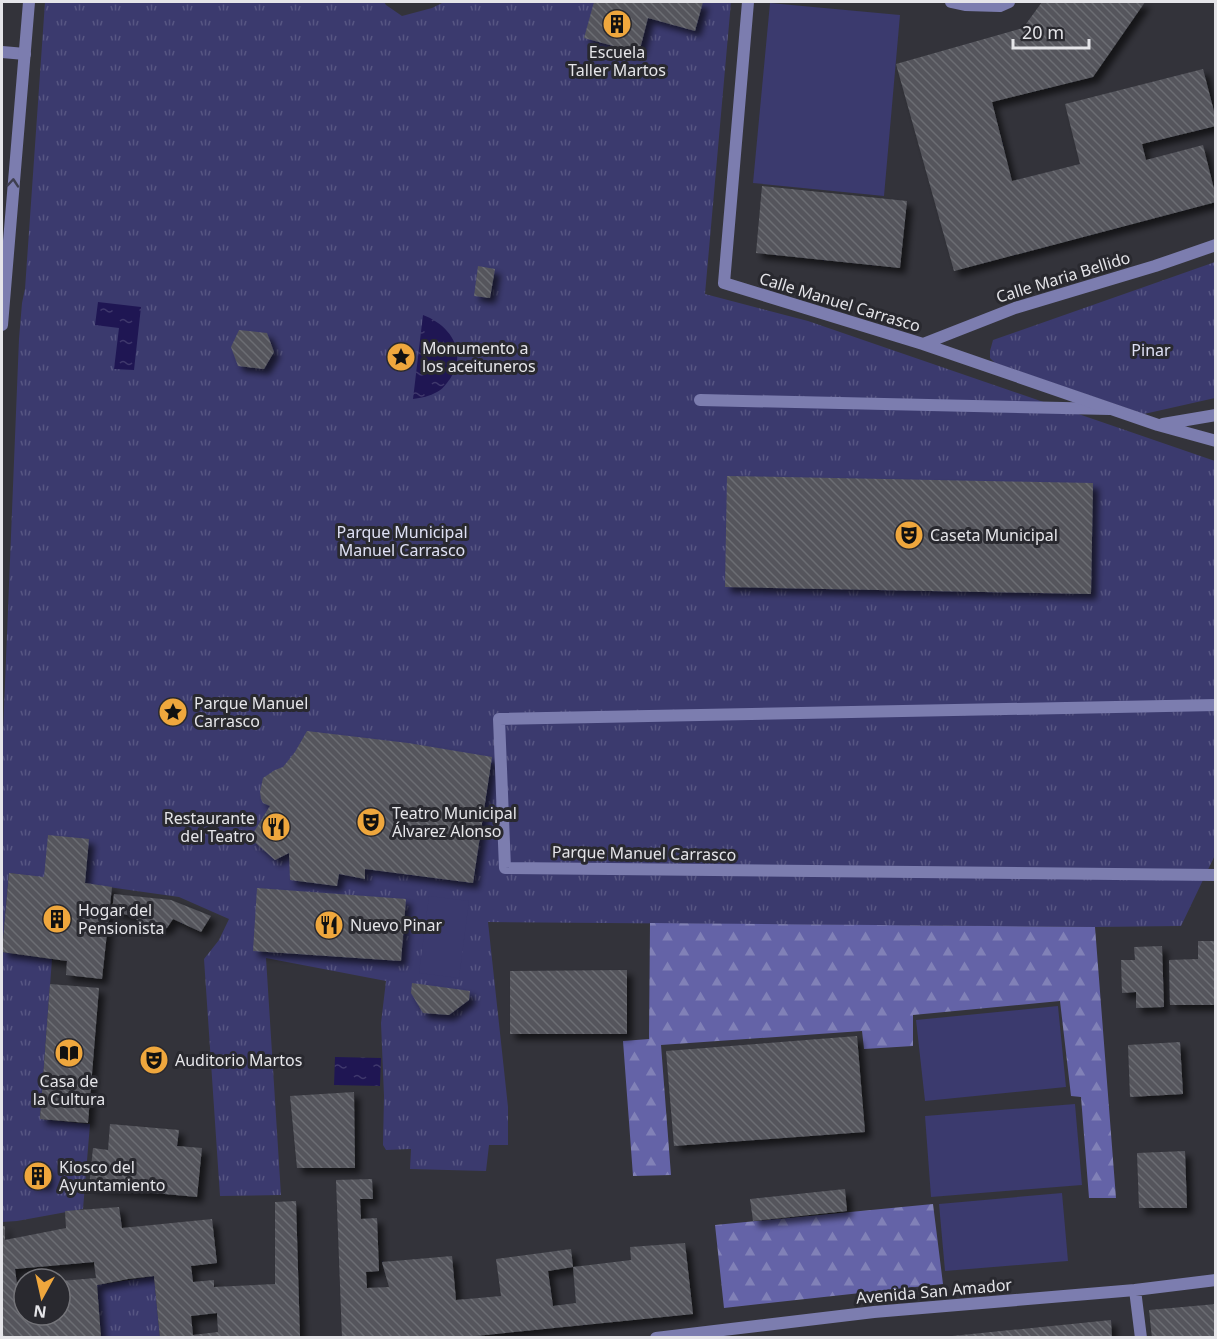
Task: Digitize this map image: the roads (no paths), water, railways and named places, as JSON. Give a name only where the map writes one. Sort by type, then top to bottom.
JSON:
[{"type":"street","points":[[2,325],[2,299],[29,2]]},
{"type":"street","name":"Calle Manuel Carrasco","points":[[748,2],[724,284],[923,344],[1158,425],[1215,441]]},
{"type":"street","points":[[951,2],[965,5],[1000,6],[1009,2]]},
{"type":"street","points":[[2,52],[25,54]]},
{"type":"street","name":"Calle Maria Bellido","points":[[923,344],[1015,308],[1155,266],[1215,245]]},
{"type":"street","points":[[700,400],[1113,410]]},
{"type":"street","points":[[1158,425],[1215,415]]},
{"type":"street","name":"Parque Manuel Carrasco","points":[[1215,705],[500,719],[505,868],[1215,876]]},
{"type":"street","name":"Avenida San Amador","points":[[656,1338],[874,1312],[1136,1290],[1215,1280]]},
{"type":"street","points":[[1136,1290],[1141,1338]]},
{"type":"water","points":[[98,302],[141,307],[134,370],[114,369],[119,328],[95,325]]},
{"type":"water","points":[[423,315],[433,319],[448,332],[456,349],[457,359],[455,369],[443,388],[431,395],[413,399]]},
{"type":"water","points":[[335,1057],[381,1058],[380,1086],[334,1085]]},
{"type":"place","name":"Escuela Taller Martos","points":[[617,24]]},
{"type":"place","name":"Monumento a los aceituneros","points":[[401,357]]},
{"type":"place","name":"Caseta Municipal","points":[[909,535]]},
{"type":"place","name":"Parque Manuel Carrasco","points":[[173,712]]},
{"type":"place","name":"Teatro Municipal Álvarez Alonso","points":[[371,822]]},
{"type":"place","name":"Restaurante del Teatro","points":[[276,827]]},
{"type":"place","name":"Hogar del Pensionista","points":[[57,919]]},
{"type":"place","name":"Nuevo Pinar","points":[[329,925]]},
{"type":"place","name":"Casa de la Cultura","points":[[69,1053]]},
{"type":"place","name":"Auditorio Martos","points":[[154,1060]]},
{"type":"place","name":"Kiosco del Ayuntamiento","points":[[38,1176]]},
{"type":"park label","name":"Pinar","points":[[1151,350]]},
{"type":"park label","name":"Parque Municipal Manuel Carrasco","points":[[402,541]]}]
